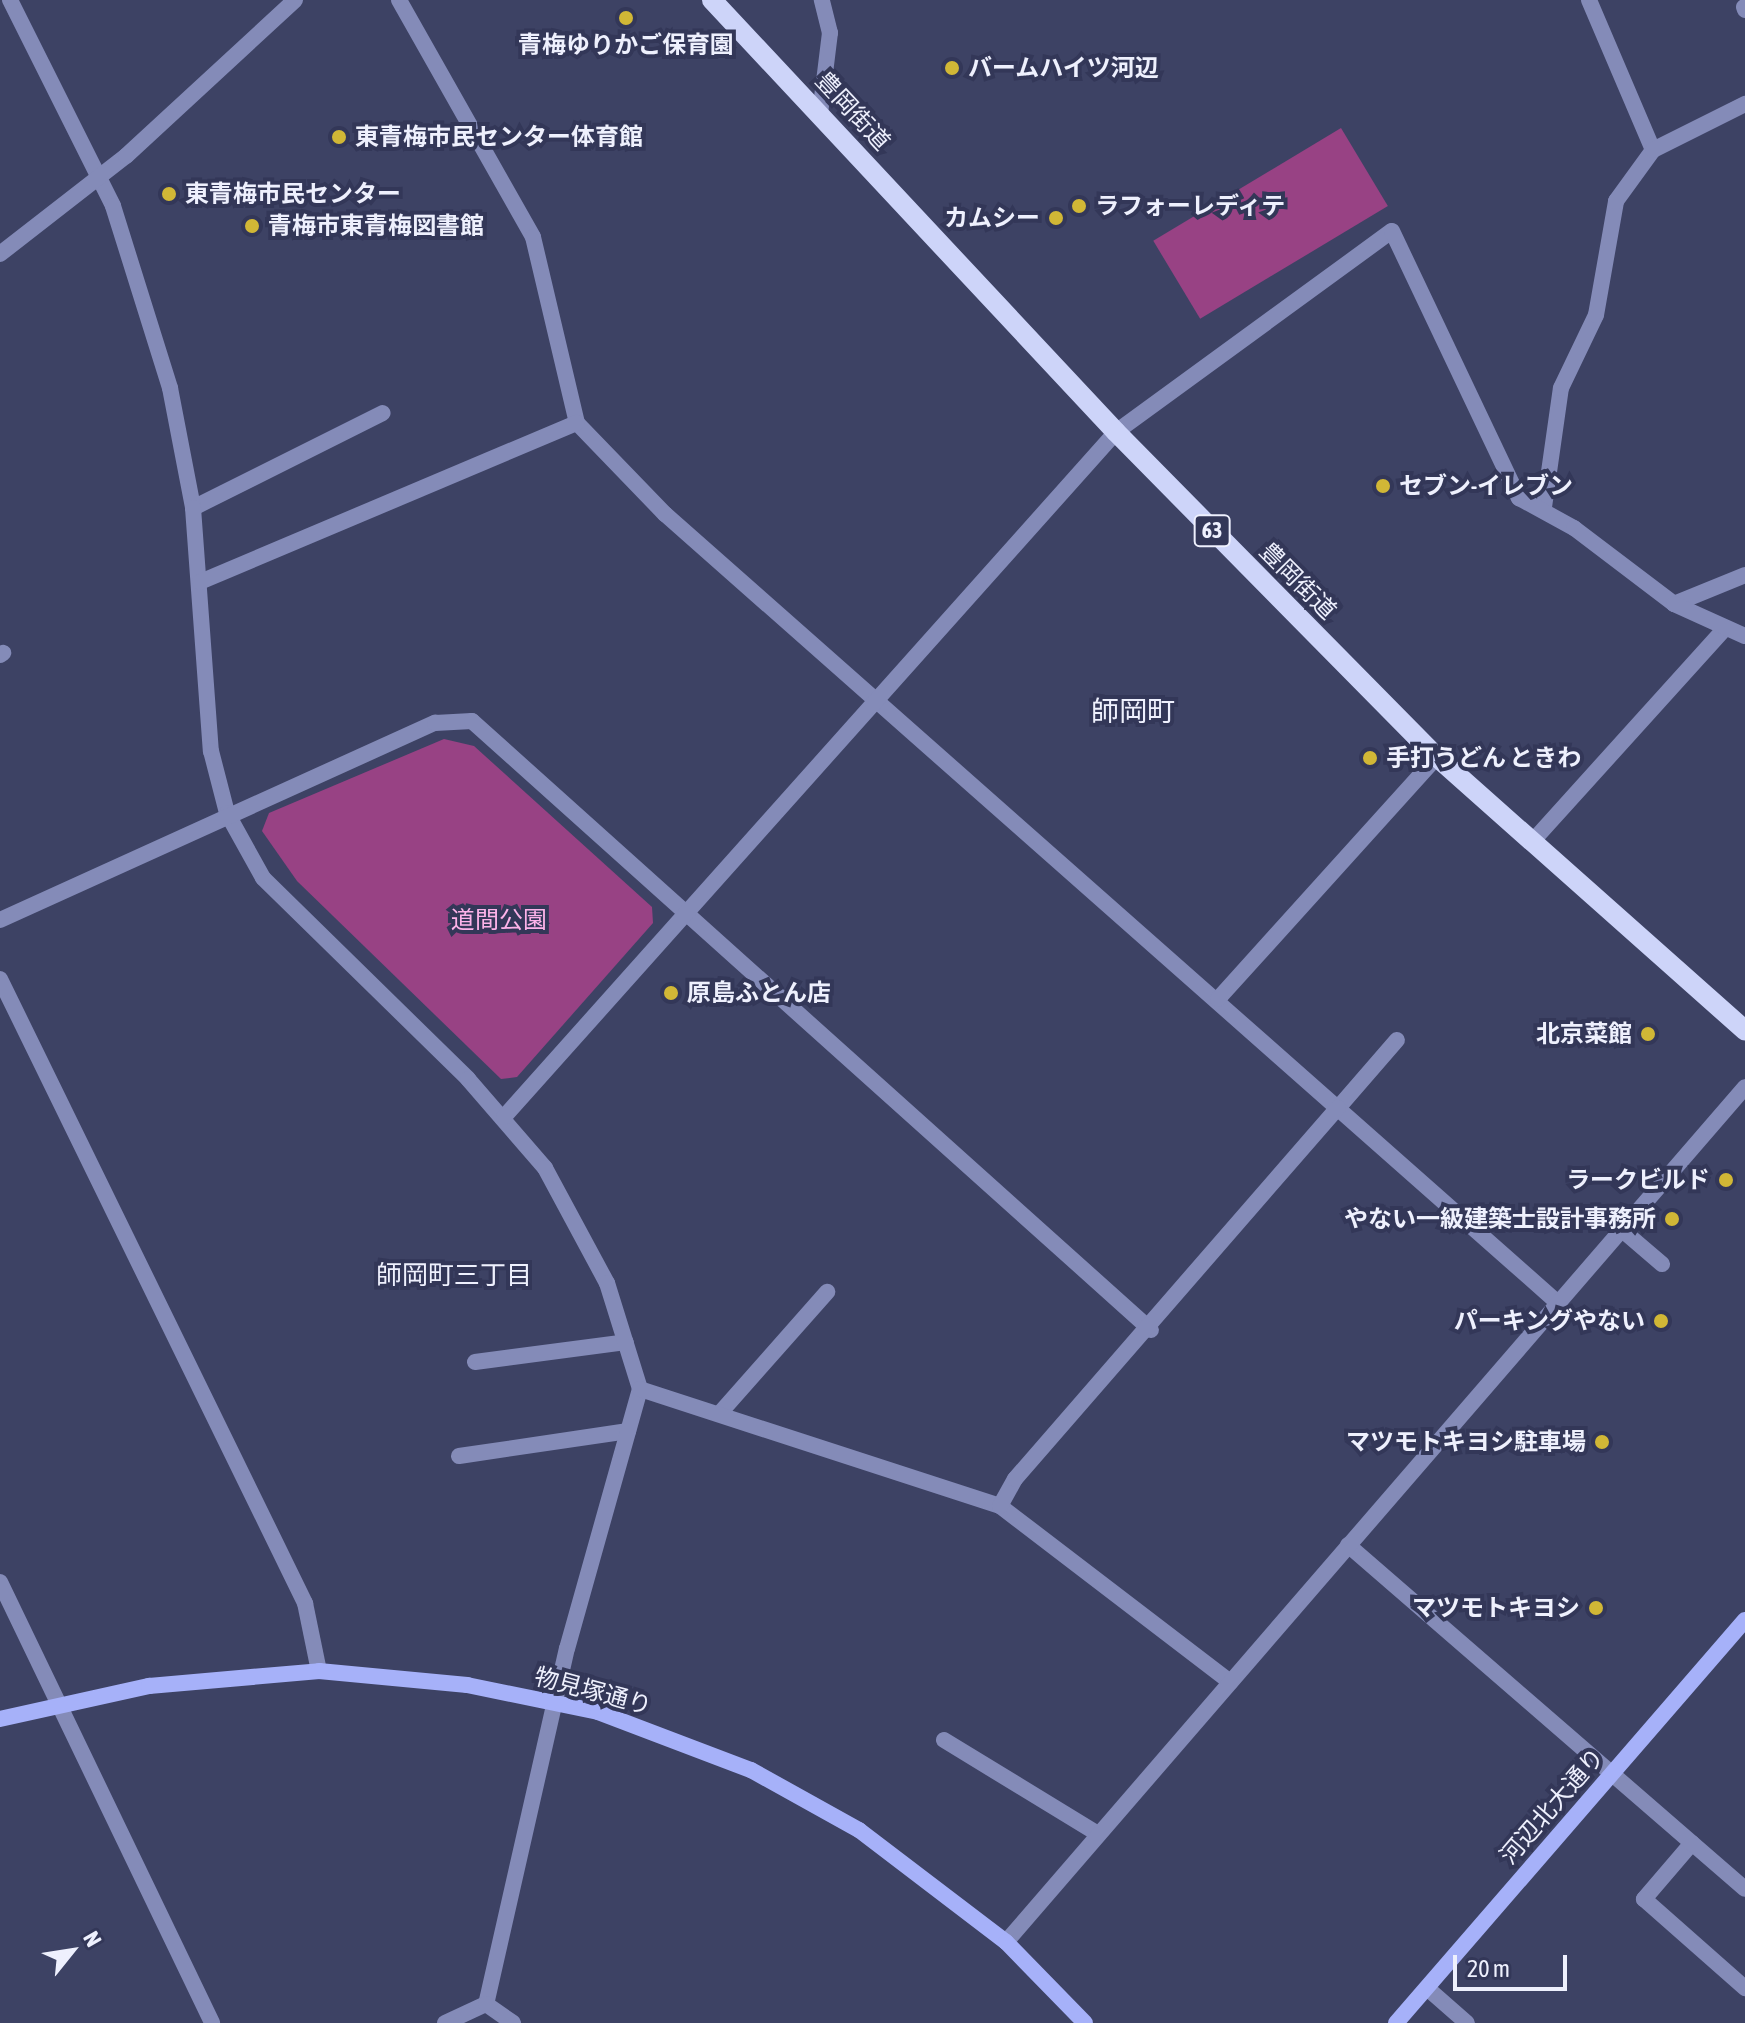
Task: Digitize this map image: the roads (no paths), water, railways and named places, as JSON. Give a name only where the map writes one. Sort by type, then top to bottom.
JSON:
[{"type":"main road","name":"豊岡街道","points":[[712,0],[1116,432],[1437,757],[1745,1030]]},
{"type":"street","points":[[10,0],[99,180],[170,388],[193,508],[211,751],[227,813],[263,878],[504,1117],[572,1209],[626,1342],[640,1389],[558,1703],[486,2004]]},
{"type":"street","points":[[0,254],[99,180],[295,0]]},
{"type":"street","points":[[399,0],[533,237],[577,423],[665,514],[879,697],[1557,1302]]},
{"type":"street","points":[[820,114],[830,33],[822,0]]},
{"type":"street","points":[[1589,0],[1653,150]]},
{"type":"street","points":[[1544,507],[1561,388],[1596,315],[1616,201],[1653,150],[1745,104]]},
{"type":"street","points":[[504,1117],[1116,432],[1392,231],[1519,498],[1544,507],[1674,604],[1745,636]]},
{"type":"street","points":[[193,508],[383,413]]},
{"type":"street","points":[[200,582],[577,423]]},
{"type":"street","points":[[1674,604],[1745,575]]},
{"type":"street","points":[[1531,843],[1725,628]]},
{"type":"street","points":[[0,920],[227,813],[435,723],[472,721],[1151,1330]]},
{"type":"street","points":[[1218,999],[1437,757]]},
{"type":"street","points":[[0,979],[305,1603],[319,1671]]},
{"type":"street","points":[[1000,1506],[1015,1479],[1151,1330],[1397,1040]]},
{"type":"street","points":[[1006,1942],[1745,1087]]},
{"type":"street","points":[[1621,1229],[1662,1264]]},
{"type":"street","points":[[720,1413],[827,1292]]},
{"type":"street","points":[[475,1362],[626,1342]]},
{"type":"street","points":[[640,1389],[1000,1506],[1230,1682]]},
{"type":"street","points":[[459,1456],[628,1431]]},
{"type":"street","points":[[1348,1545],[1745,1889]]},
{"type":"street","points":[[0,1582],[212,2023]]},
{"type":"street","name":"河辺北大通り","points":[[1396,2023],[1745,1620]]},
{"type":"street","name":"物見塚通り","points":[[0,1719],[59,1704],[208,1678],[319,1671],[558,1703],[751,1770],[859,1830],[1006,1942],[1085,2023]]},
{"type":"street","points":[[944,1740],[1098,1834]]},
{"type":"street","points":[[1692,1843],[1644,1899],[1745,1988]]},
{"type":"street","points":[[1427,1988],[1467,2023]]},
{"type":"street","points":[[445,2023],[486,2004]]},
{"type":"street","points":[[486,2004],[513,2023]]},
{"type":"place","name":"青梅ゆりかご保育園","points":[[626,18]]},
{"type":"place","name":"バームハイツ河辺","points":[[952,68]]},
{"type":"place","name":"東青梅市民センター体育館","points":[[339,137]]},
{"type":"place","name":"東青梅市民センター","points":[[169,194]]},
{"type":"place","name":"ラフォーレディテ","points":[[1079,206]]},
{"type":"place","name":"カムシー","points":[[1056,218]]},
{"type":"place","name":"青梅市東青梅図書館","points":[[252,226]]},
{"type":"place","name":"セブン-イレブン","points":[[1383,486]]},
{"type":"place","name":"手打うどん ときわ","points":[[1370,758]]},
{"type":"place","name":"原島ふとん店","points":[[671,993]]},
{"type":"place","name":"北京菜館","points":[[1648,1034]]},
{"type":"place","name":"ラークビルド","points":[[1726,1180]]},
{"type":"place","name":"やない一級建築士設計事務所","points":[[1672,1219]]},
{"type":"place","name":"パーキングやない","points":[[1661,1321]]},
{"type":"place","name":"マツモトキヨシ駐車場","points":[[1602,1442]]},
{"type":"place","name":"マツモトキヨシ","points":[[1596,1608]]},
{"type":"district","name":"師岡町","points":[[1133,711]]},
{"type":"district","name":"師岡町三丁目","points":[[454,1276]]},
{"type":"park label","name":"道間公園","points":[[499,920]]}]
